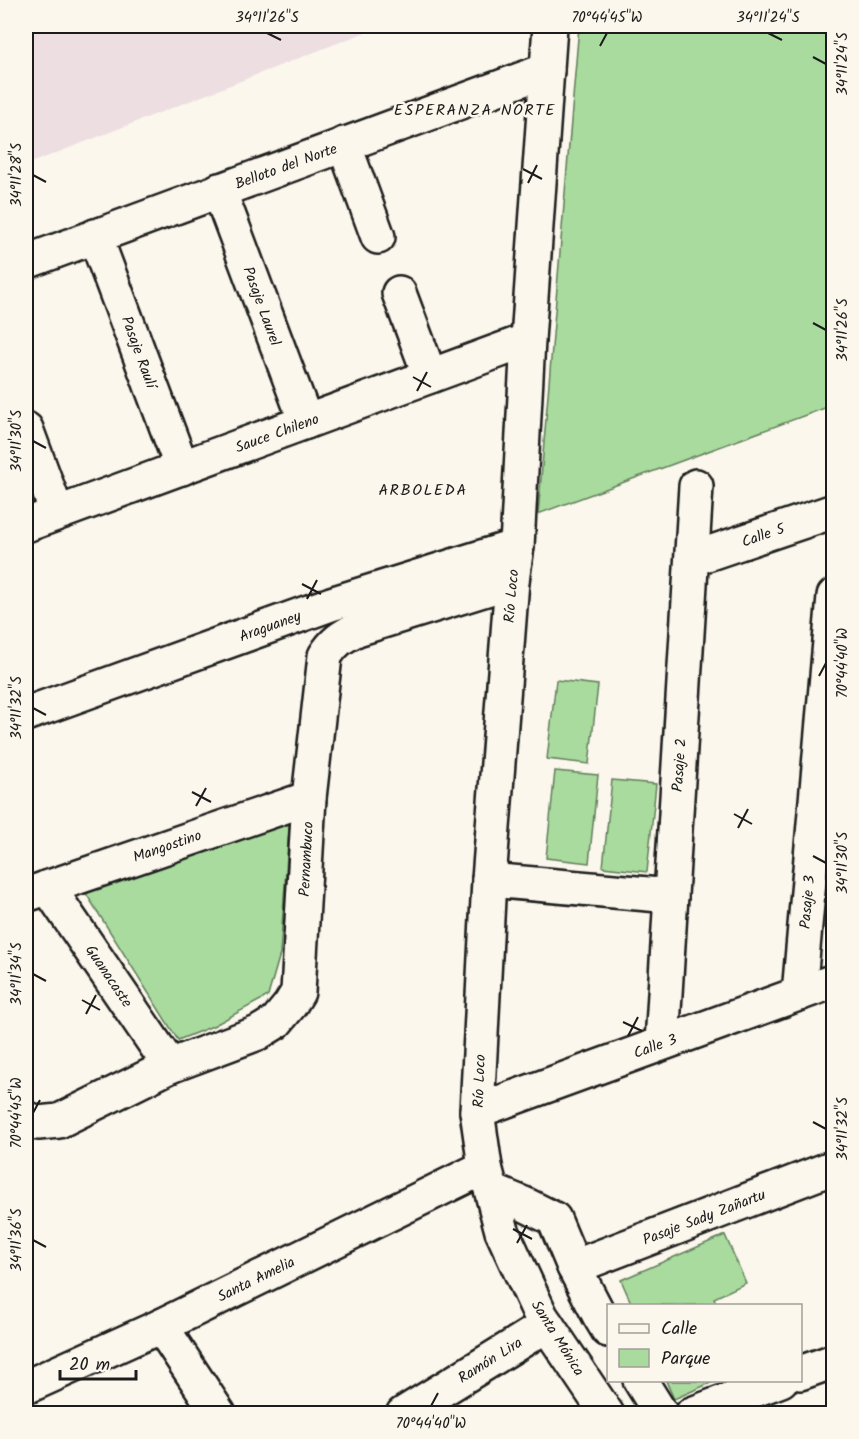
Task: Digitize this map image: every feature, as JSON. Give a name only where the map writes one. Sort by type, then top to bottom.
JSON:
[{"type":"street","name":"Río Loco","points":[[489,1179],[477,1111],[489,880],[512,581],[517,546],[528,340],[550,26]]},
{"type":"street","name":"Belloto del Norte","points":[[26,262],[547,70]]},
{"type":"street","points":[[344,144],[378,237]]},
{"type":"street","name":"Pasaje Laurel","points":[[219,190],[306,422]]},
{"type":"street","name":"Pasaje Raulí","points":[[95,236],[182,468]]},
{"type":"street","points":[[399,293],[430,376]]},
{"type":"street","name":"Sauce Chileno","points":[[26,525],[528,340]]},
{"type":"street","points":[[26,429],[57,513]]},
{"type":"street","name":"Pasaje 2","points":[[662,1043],[696,486]]},
{"type":"street","name":"Calle 5","points":[[692,559],[834,511]]},
{"type":"street","name":"Araguaney","points":[[26,714],[331,604],[517,546]]},
{"type":"street","name":"Pernambuco","points":[[26,1118],[38,1123],[59,1121],[170,1066],[258,1033],[276,1022],[298,992],[309,798],[325,656],[332,644],[357,629],[512,581]]},
{"type":"street","name":"Pasaje 3","points":[[799,994],[834,596]]},
{"type":"street","name":"Mangostino","points":[[37,891],[309,798]]},
{"type":"street","points":[[489,880],[671,896]]},
{"type":"street","name":"Guanacaste","points":[[37,891],[170,1066]]},
{"type":"street","name":"Calle 3","points":[[477,1111],[834,981]]},
{"type":"street","name":"Pasaje Sady Zañartu","points":[[574,1267],[834,1167]]},
{"type":"street","points":[[489,1179],[524,1204],[554,1219],[574,1267],[607,1327]]},
{"type":"street","name":"Santa Mónica","points":[[489,1179],[502,1231],[541,1316],[607,1413]]},
{"type":"street","name":"Santa Amelia","points":[[26,1387],[489,1179]]},
{"type":"street","name":"Ramón Lira","points":[[403,1413],[547,1324]]},
{"type":"street","points":[[160,1326],[219,1413]]},
{"type":"street","points":[[802,1373],[834,1361]]},
{"type":"street","points":[[641,1382],[661,1413]]},
{"type":"street","points":[[692,1413],[776,1382]]},
{"type":"shaded area","points":[[26,26],[381,26],[26,165]]},
{"type":"green space","points":[[579,26],[833,26],[833,405],[538,514]]},
{"type":"green space","points":[[556,680],[598,685],[589,764],[547,759]]},
{"type":"green space","points":[[555,771],[598,775],[589,863],[546,858]]},
{"type":"green space","points":[[612,780],[656,784],[647,872],[603,867]]},
{"type":"green space","points":[[290,814],[280,954],[268,996],[213,1026],[178,1040],[80,884]]},
{"type":"green space","points":[[725,1235],[746,1283],[714,1298],[717,1304],[632,1304],[621,1280]]},
{"type":"green space","points":[[666,1382],[713,1382],[674,1399]]},
{"type":"district","name":"ESPERANZA NORTE","points":[[475,109]]},
{"type":"district","name":"ARBOLEDA","points":[[423,489]]}]
